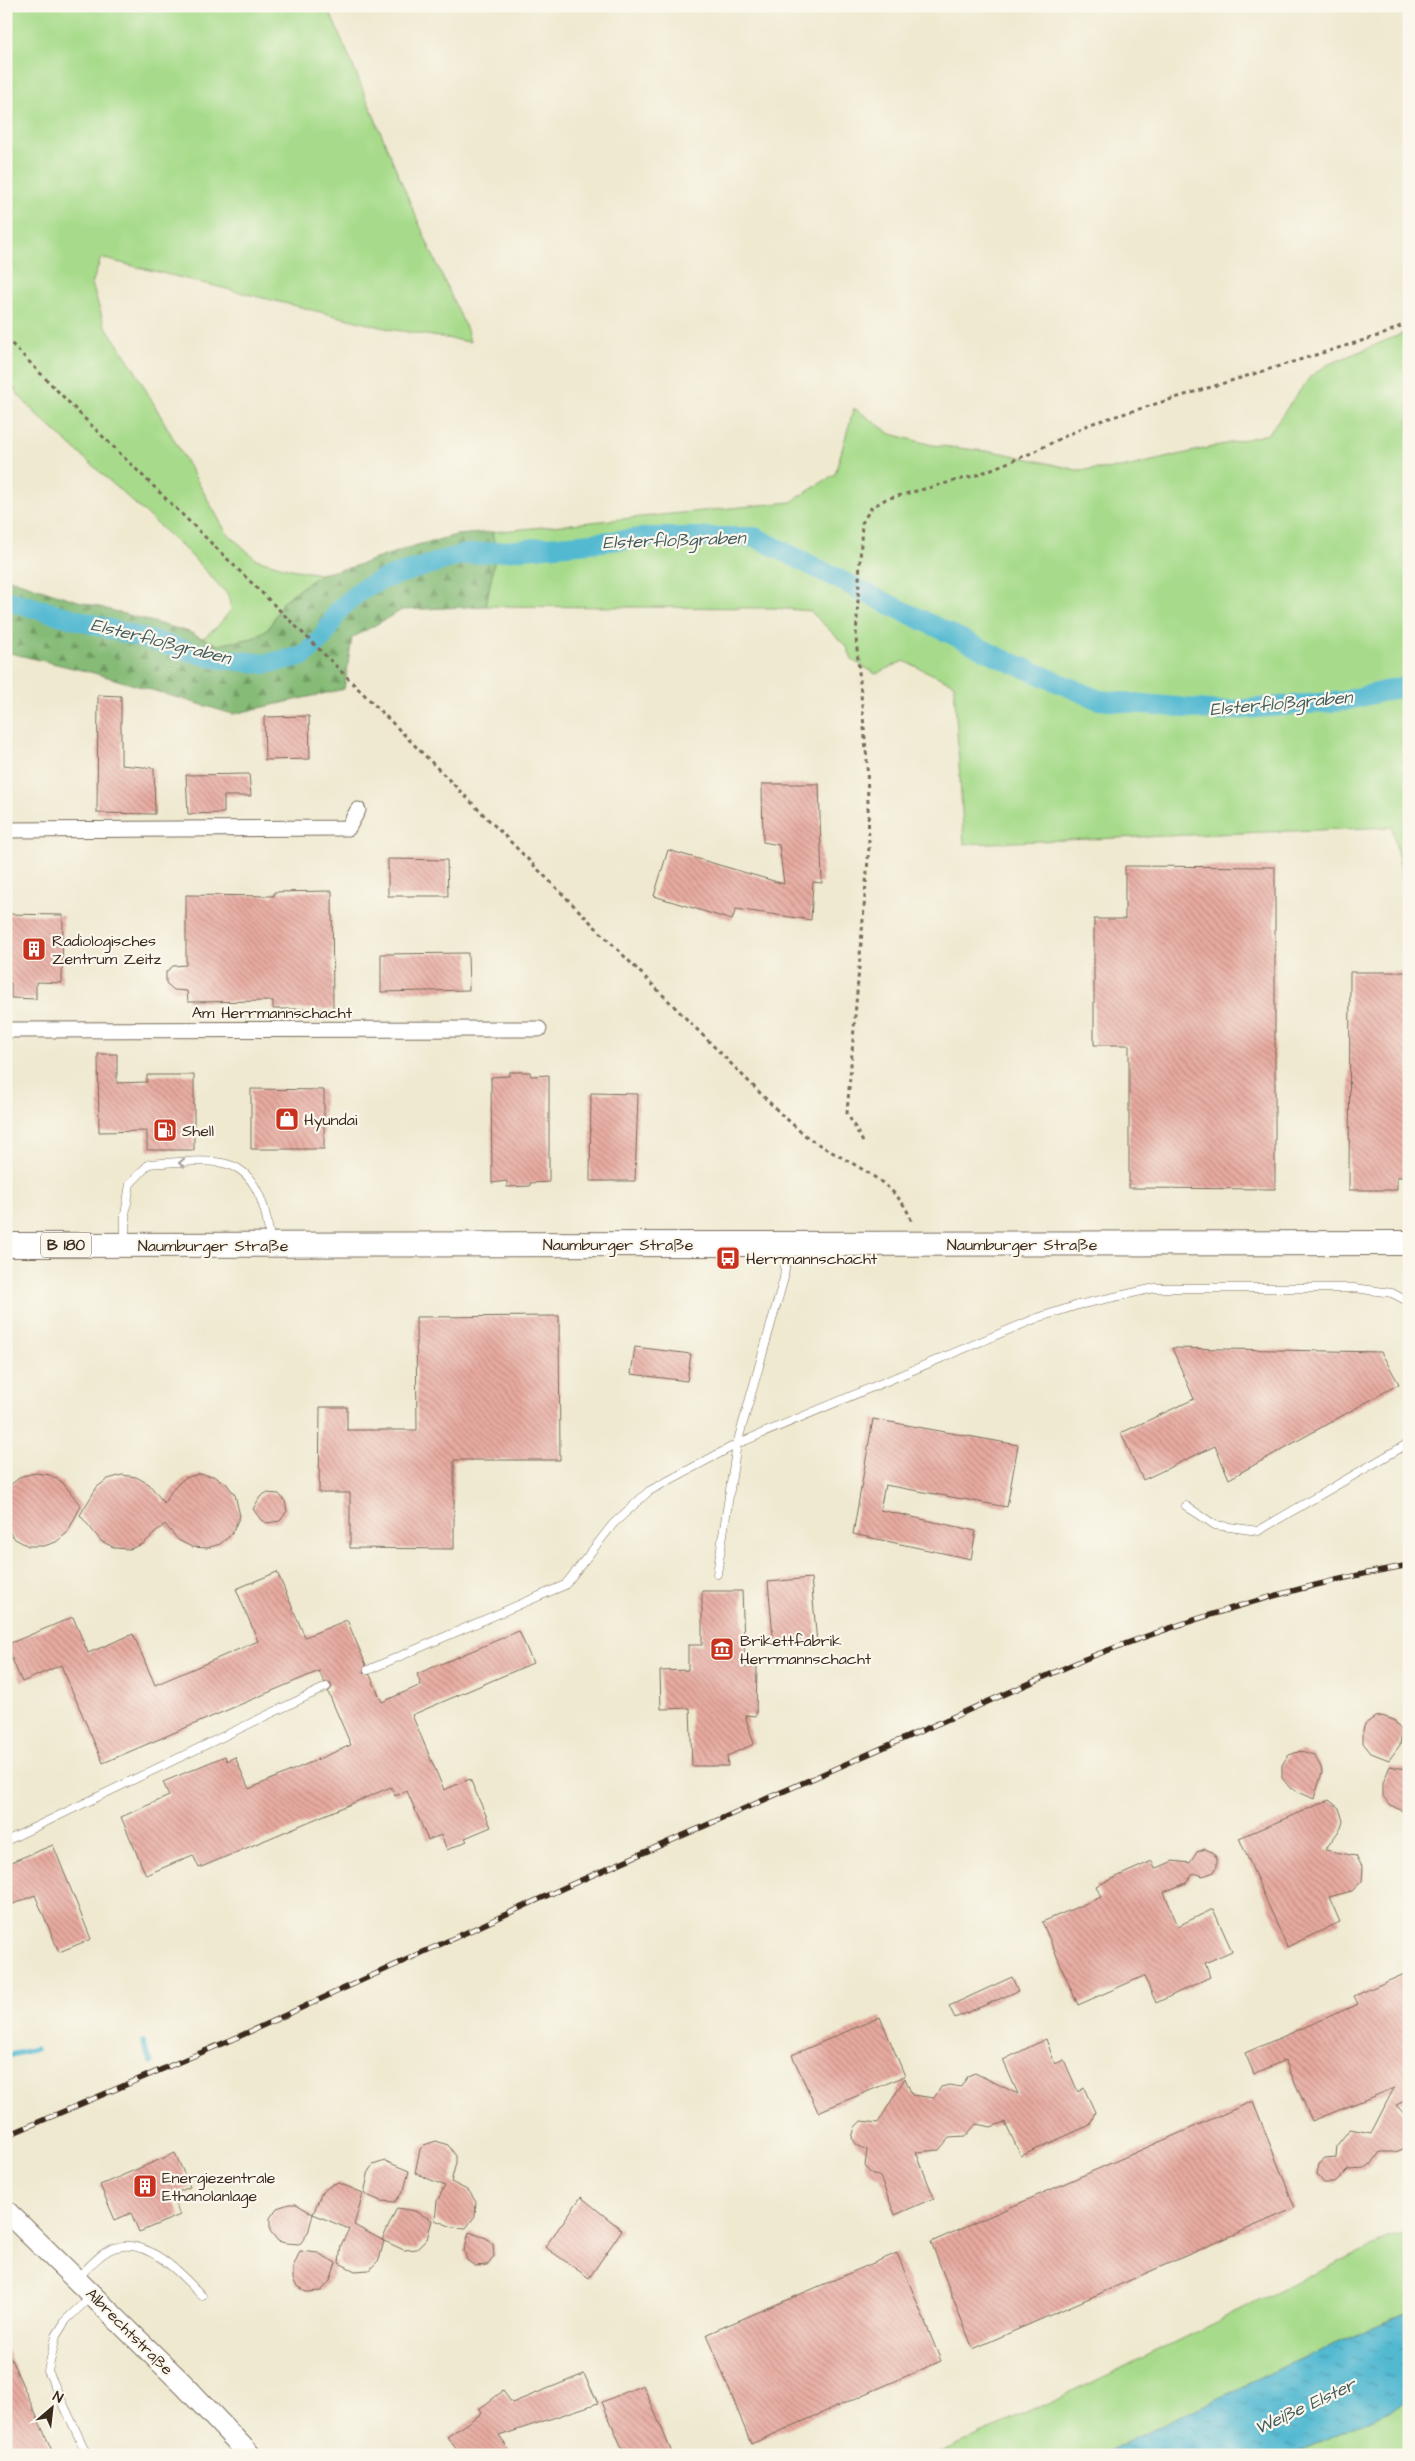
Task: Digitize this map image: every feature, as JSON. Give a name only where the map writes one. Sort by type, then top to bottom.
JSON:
[{"type":"main road","name":"Naumburger Straße","points":[[6,1245],[1409,1243]]},
{"type":"main road","name":"Albrechtstraße","points":[[6,2211],[185,2386],[250,2455]]},
{"type":"street","points":[[6,830],[348,828],[358,810]]},
{"type":"street","name":"Am Herrmannschacht","points":[[6,1030],[539,1029]]},
{"type":"lane","points":[[126,1245],[124,1215],[130,1184],[148,1164],[198,1162],[230,1165],[252,1180],[267,1218],[270,1245]]},
{"type":"lane","points":[[717,1574],[737,1444],[784,1278],[787,1245]]},
{"type":"lane","points":[[368,1670],[565,1585],[613,1524],[649,1491],[737,1444],[1037,1318],[1088,1302],[1155,1288],[1354,1288],[1392,1293],[1409,1302]]},
{"type":"lane","points":[[1186,1506],[1215,1525],[1258,1531],[1409,1443]]},
{"type":"lane","points":[[6,1841],[326,1686]]},
{"type":"lane","points":[[77,2279],[104,2253],[114,2248],[127,2246],[156,2256],[174,2266],[202,2296]]},
{"type":"lane","points":[[87,2455],[48,2371],[56,2336],[66,2320],[93,2295]]},
{"type":"path","points":[[863,1142],[847,1112],[869,847],[867,761],[856,638],[856,601],[862,523],[871,508],[886,499],[977,475],[1029,454],[1090,424],[1375,337],[1409,322]]},
{"type":"path","points":[[6,338],[783,1116],[806,1137],[874,1176],[892,1192],[910,1215],[913,1226]]},
{"type":"green space","points":[[6,6],[327,6],[430,250],[467,330],[470,342],[389,329],[101,258],[92,284],[104,324],[133,367],[226,532],[256,559],[291,569],[320,574],[283,601],[269,628],[253,638],[218,645],[203,638],[217,627],[231,610],[228,595],[189,553],[34,412],[6,381]]},
{"type":"green space","points":[[1409,331],[1409,907],[1392,827],[964,844],[954,684],[904,661],[876,674],[852,660],[847,647],[810,611],[774,608],[486,606],[496,552],[492,532],[791,502],[835,474],[854,408],[891,434],[932,445],[1003,453],[1077,470],[1122,468],[1268,434],[1310,377],[1327,365]]},
{"type":"green space","points":[[492,532],[496,552],[486,606],[402,610],[352,638],[344,689],[233,714],[94,673],[6,652],[6,578],[78,601],[189,632],[218,645],[253,638],[269,628],[283,601],[320,574],[352,567],[417,545],[457,535]]},
{"type":"green space","points":[[1409,2233],[1409,2312],[1285,2366],[1100,2455],[935,2455],[1087,2385],[1388,2238]]},
{"type":"green space","points":[[1409,2402],[1409,2455],[1291,2455]]},
{"type":"water","name":"Weiße Elster","points":[[1409,2312],[1409,2402],[1291,2455],[1100,2455],[1285,2366]]},
{"type":"building","points":[[98,695],[121,696],[121,765],[154,768],[155,814],[97,813]]},
{"type":"building","points":[[309,716],[310,759],[265,760],[264,717]]},
{"type":"building","points":[[249,774],[251,796],[224,796],[224,813],[188,814],[186,775]]},
{"type":"building","points":[[762,784],[819,784],[822,883],[813,882],[811,920],[736,909],[732,920],[654,896],[668,850],[784,884],[779,845],[763,842]]},
{"type":"building","points":[[388,859],[447,860],[448,896],[388,896]]},
{"type":"building","points":[[1125,866],[1275,867],[1275,1189],[1129,1188],[1129,1045],[1094,1045],[1094,919],[1125,919]]},
{"type":"building","points":[[332,891],[333,1009],[273,1009],[273,1001],[188,1002],[187,991],[174,990],[166,983],[166,972],[173,966],[186,965],[186,895],[274,896],[274,892]]},
{"type":"building","name":"Radiologisches Zentrum Zeitz","points":[[6,914],[63,915],[62,983],[36,982],[36,999],[11,998],[11,983],[6,983]]},
{"type":"building","points":[[468,953],[469,990],[381,992],[381,954]]},
{"type":"building","points":[[1350,972],[1409,972],[1409,1177],[1397,1177],[1397,1190],[1349,1190]]},
{"type":"building","points":[[98,1054],[117,1054],[117,1083],[147,1082],[147,1075],[194,1075],[194,1150],[147,1150],[147,1131],[99,1132]]},
{"type":"building","points":[[509,1072],[530,1072],[531,1076],[549,1075],[549,1182],[530,1183],[530,1186],[507,1187],[507,1181],[492,1183],[491,1077],[509,1076]]},
{"type":"building","name":"Hyundai","points":[[251,1089],[324,1090],[324,1149],[251,1149]]},
{"type":"building","points":[[591,1093],[638,1094],[635,1181],[590,1181]]},
{"type":"building","points":[[559,1316],[560,1460],[454,1460],[454,1549],[350,1548],[350,1493],[319,1493],[320,1407],[347,1407],[347,1430],[417,1430],[416,1317]]},
{"type":"building","points":[[635,1347],[691,1354],[687,1381],[631,1374]]},
{"type":"building","points":[[1172,1348],[1381,1352],[1399,1384],[1229,1479],[1215,1446],[1143,1480],[1121,1433],[1194,1399]]},
{"type":"building","points":[[873,1419],[1018,1445],[1007,1507],[885,1485],[880,1510],[976,1531],[971,1559],[853,1534]]},
{"type":"building","points":[[36,1473],[50,1475],[62,1482],[81,1506],[67,1533],[56,1542],[44,1546],[28,1546],[15,1539],[6,1528],[6,1492],[10,1485],[22,1476]]},
{"type":"building","points":[[199,1474],[213,1476],[226,1483],[235,1495],[240,1516],[231,1535],[220,1544],[207,1548],[192,1547],[178,1540],[165,1524],[143,1544],[130,1549],[115,1548],[101,1541],[80,1515],[97,1487],[108,1479],[122,1475],[136,1477],[149,1484],[164,1503],[174,1487],[185,1478]]},
{"type":"building","points":[[266,1493],[279,1494],[285,1501],[287,1511],[280,1521],[267,1523],[261,1520],[253,1509],[260,1497]]},
{"type":"building","points":[[277,1572],[305,1637],[347,1620],[366,1665],[363,1672],[370,1675],[382,1702],[421,1685],[417,1674],[519,1631],[533,1663],[412,1715],[444,1790],[470,1779],[491,1827],[465,1838],[467,1841],[447,1850],[441,1835],[428,1840],[407,1791],[395,1796],[391,1787],[199,1868],[193,1855],[146,1875],[121,1817],[169,1796],[163,1782],[225,1756],[227,1761],[235,1757],[249,1789],[351,1745],[328,1692],[332,1688],[331,1684],[324,1682],[319,1671],[103,1763],[61,1665],[22,1682],[6,1645],[73,1617],[88,1653],[133,1634],[155,1685],[258,1641],[236,1589]]},
{"type":"building","points":[[811,1578],[817,1643],[774,1646],[768,1582]]},
{"type":"building","points":[[702,1591],[742,1591],[745,1667],[757,1667],[756,1716],[745,1715],[754,1744],[727,1756],[728,1766],[692,1766],[690,1708],[661,1709],[660,1671],[688,1670],[688,1645],[702,1645]]},
{"type":"building","points":[[1382,1716],[1394,1720],[1402,1731],[1400,1745],[1389,1760],[1371,1753],[1363,1743],[1365,1724],[1375,1717]]},
{"type":"building","points":[[1301,1751],[1314,1755],[1321,1767],[1322,1773],[1314,1799],[1290,1788],[1282,1778],[1282,1765],[1285,1760],[1289,1755]]},
{"type":"building","points":[[1390,1766],[1409,1770],[1409,1813],[1391,1806],[1383,1796],[1383,1783]]},
{"type":"building","points":[[1329,1800],[1339,1808],[1343,1821],[1341,1828],[1325,1850],[1356,1856],[1363,1868],[1362,1881],[1352,1891],[1329,1897],[1340,1922],[1287,1947],[1239,1838]]},
{"type":"building","points":[[53,1845],[91,1939],[59,1952],[35,1895],[6,1907],[6,1864]]},
{"type":"building","points":[[1205,1849],[1212,1852],[1217,1858],[1217,1866],[1214,1872],[1203,1876],[1194,1873],[1186,1883],[1164,1892],[1178,1926],[1213,1909],[1232,1951],[1205,1963],[1210,1977],[1156,2003],[1144,1976],[1078,2005],[1042,1922],[1101,1897],[1096,1886],[1152,1861],[1155,1869],[1173,1861],[1190,1863],[1197,1852]]},
{"type":"building","points":[[1409,1972],[1409,2099],[1396,2105],[1409,2119],[1409,2146],[1396,2152],[1380,2152],[1371,2165],[1365,2169],[1348,2170],[1335,2183],[1324,2183],[1317,2174],[1319,2163],[1325,2158],[1336,2157],[1337,2145],[1350,2129],[1371,2133],[1394,2088],[1312,2121],[1285,2060],[1254,2074],[1245,2053],[1358,2004],[1354,1996]]},
{"type":"building","points":[[1012,1977],[1018,1991],[955,2018],[949,2006]]},
{"type":"building","points":[[880,2017],[905,2076],[818,2112],[792,2055]]},
{"type":"building","points":[[1046,2039],[1055,2064],[1064,2060],[1078,2092],[1084,2088],[1095,2112],[1090,2125],[1021,2156],[1005,2122],[991,2127],[976,2124],[965,2137],[949,2138],[939,2150],[916,2152],[934,2198],[895,2215],[880,2177],[869,2172],[865,2166],[867,2150],[857,2145],[852,2138],[855,2127],[861,2121],[878,2123],[905,2078],[912,2095],[934,2098],[941,2087],[949,2085],[961,2087],[968,2076],[975,2073],[1018,2094],[1003,2060]]},
{"type":"building","points":[[1253,2101],[1295,2208],[973,2349],[931,2242]]},
{"type":"building","points":[[436,2141],[448,2145],[456,2156],[451,2182],[469,2191],[476,2202],[475,2216],[466,2228],[452,2227],[435,2220],[437,2201],[445,2186],[415,2173],[420,2149],[424,2145]]},
{"type":"building","name":"Energiezentrale Ethanolanlage","points":[[175,2153],[190,2187],[171,2195],[180,2215],[139,2232],[131,2213],[115,2220],[100,2185]]},
{"type":"building","points":[[385,2161],[409,2171],[404,2190],[395,2202],[381,2201],[364,2194],[369,2170],[373,2165]]},
{"type":"building","points":[[339,2183],[363,2193],[354,2225],[384,2241],[379,2260],[369,2270],[355,2271],[339,2263],[341,2245],[349,2229],[313,2214],[322,2192],[333,2184]]},
{"type":"building","points":[[581,2197],[622,2230],[589,2278],[545,2247]]},
{"type":"building","points":[[296,2204],[313,2214],[308,2233],[300,2244],[278,2241],[270,2231],[270,2218],[277,2208]]},
{"type":"building","points":[[397,2208],[415,2211],[432,2220],[427,2239],[417,2249],[404,2250],[382,2240]]},
{"type":"building","points":[[469,2232],[486,2238],[493,2244],[494,2256],[487,2265],[475,2266],[467,2260],[464,2251]]},
{"type":"building","points":[[300,2251],[318,2253],[336,2263],[330,2281],[321,2291],[307,2292],[296,2285],[293,2279],[293,2267]]},
{"type":"building","points":[[897,2253],[941,2361],[751,2444],[707,2334]]},
{"type":"building","points":[[6,2348],[54,2455],[6,2455]]},
{"type":"building","points":[[584,2374],[598,2403],[499,2436],[513,2455],[461,2455],[447,2437],[482,2413],[479,2409],[503,2391],[512,2403]]},
{"type":"building","points":[[643,2385],[673,2455],[625,2455],[602,2402]]},
{"type":"waterway","name":"Elsterfloßgraben","points":[[6,600],[214,658],[265,664],[303,656],[323,637],[338,611],[362,589],[383,579],[461,555],[654,537],[755,537],[1003,659],[1099,700],[1220,711],[1344,701],[1409,685]]},
{"type":"waterway","points":[[143,2042],[151,2063]]},
{"type":"waterway","points":[[6,2056],[36,2049]]},
{"type":"railway","points":[[6,2136],[240,2036],[570,1885],[1085,1659],[1245,1604],[1326,1582],[1409,1565]]},
{"type":"place","name":"Radiologisches Zentrum Zeitz","points":[[34,949]]},
{"type":"place","name":"Hyundai","points":[[287,1119]]},
{"type":"place","name":"Shell","points":[[165,1130]]},
{"type":"place","name":"Herrmannschacht","points":[[728,1258]]},
{"type":"place","name":"Brikettfabrik Herrmannschacht","points":[[722,1649]]},
{"type":"place","name":"Energiezentrale Ethanolanlage","points":[[145,2186]]}]
